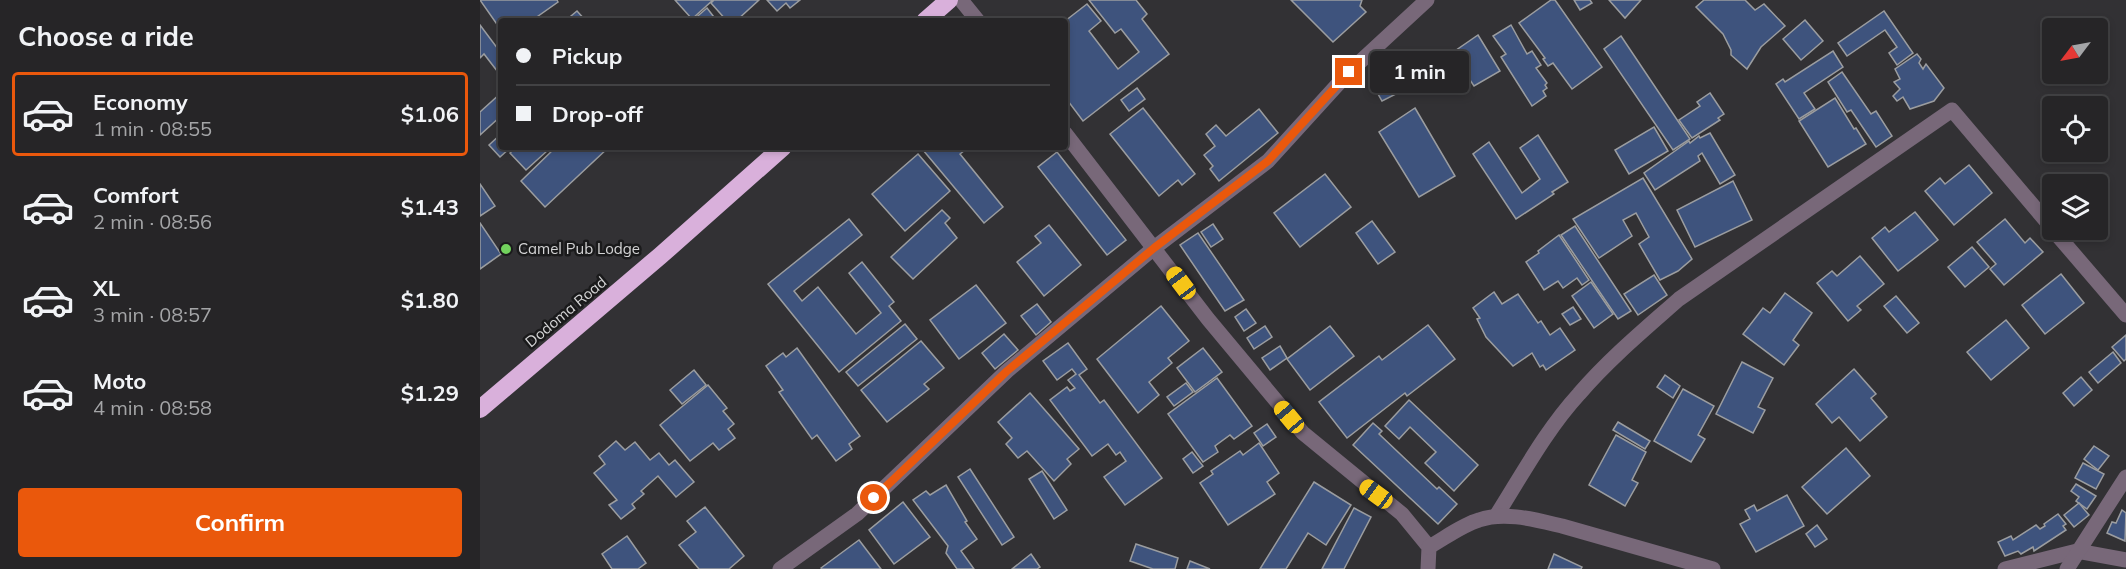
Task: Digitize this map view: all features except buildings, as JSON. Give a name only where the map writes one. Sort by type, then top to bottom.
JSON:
[{"type":"highway","points":[[928,18],[949,0]]},
{"type":"highway","name":"Dodoma Road","points":[[480,409],[660,256],[780,150]]},
{"type":"street","points":[[961,0],[976,18]]},
{"type":"street","points":[[780,569],[857,514],[1007,371],[1154,248],[1268,161],[1349,72],[1427,0]]},
{"type":"street","points":[[1496,516],[1571,403],[1645,329],[1679,299],[1952,110],[2042,216]]},
{"type":"street","points":[[1068,137],[1208,319],[1302,433],[1402,514],[1429,547],[1428,569]]},
{"type":"street","points":[[2062,240],[2126,315]]},
{"type":"street","points":[[2067,569],[2126,477]]},
{"type":"street","points":[[1429,547],[1477,520],[1496,516],[1537,520],[1562,526],[1713,569]]},
{"type":"street","points":[[2005,569],[2077,551],[2126,560]]},
{"type":"place","name":"Camel Pub Lodge","points":[[506,249]]},
{"type":"route","points":[[874,498],[1007,371],[1154,248],[1268,161],[1349,72]]}]
